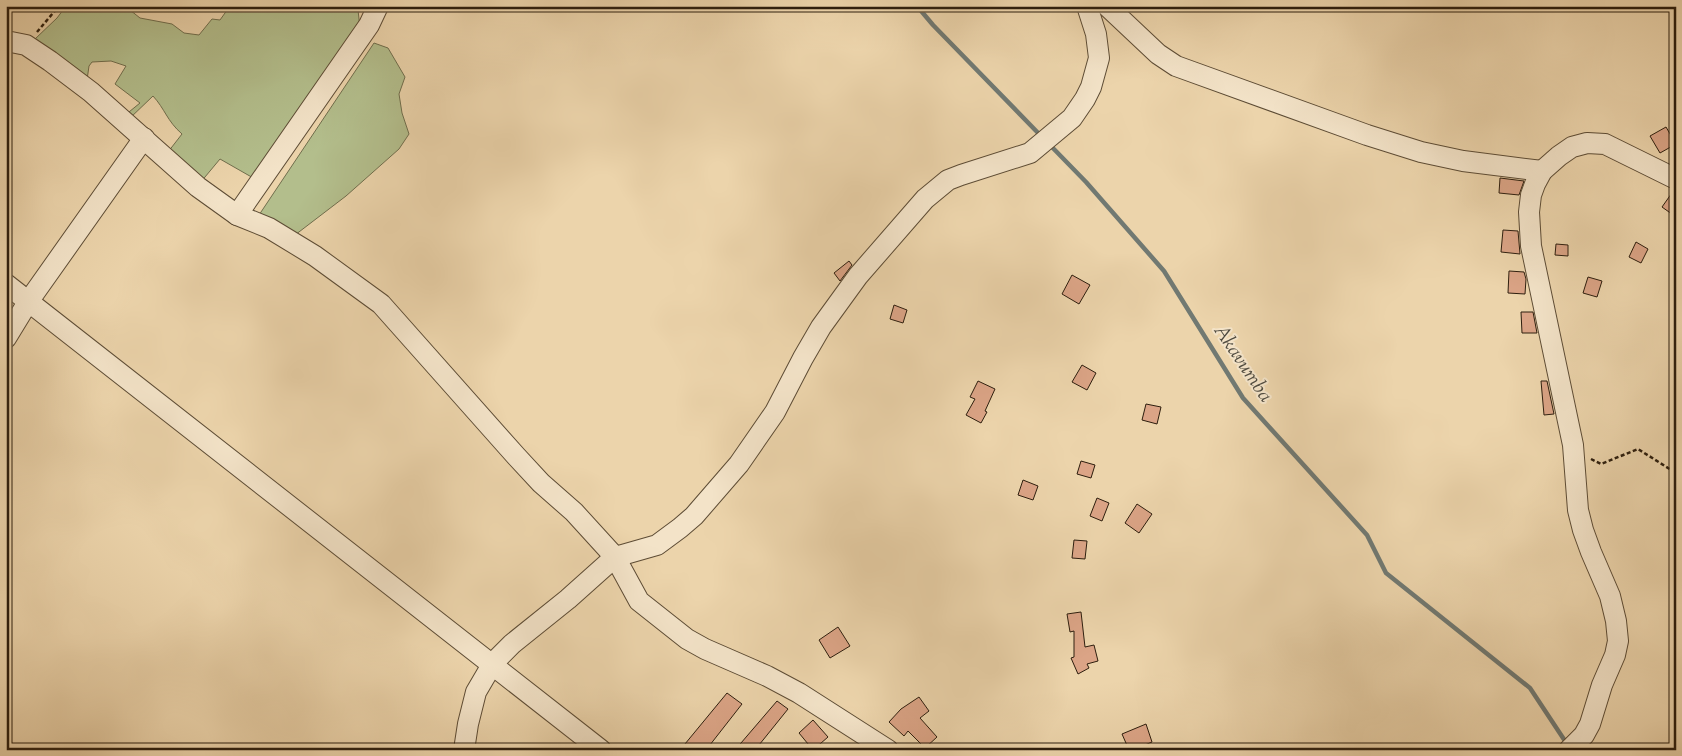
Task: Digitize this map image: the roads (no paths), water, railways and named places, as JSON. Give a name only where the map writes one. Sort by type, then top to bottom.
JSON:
[{"type":"street","points":[[238,215],[369,25],[378,6]]},
{"type":"street","points":[[464,750],[473,703],[482,679],[493,663],[512,644],[568,599],[615,557],[657,545],[680,528],[712,496],[738,464],[775,412],[821,327],[858,276],[925,199],[942,185],[961,174],[1030,153],[1072,118],[1085,99],[1099,58],[1096,34],[1087,6]]},
{"type":"street","points":[[1107,6],[1158,54],[1176,66],[1367,135],[1421,152],[1452,159],[1542,171]]},
{"type":"street","points":[[6,41],[26,45],[50,61],[91,92],[198,187],[238,215],[269,228],[315,256],[382,304],[516,456],[541,483],[574,512],[615,557],[639,601],[687,639],[799,693],[888,750]]},
{"type":"street","points":[[6,338],[28,302],[144,138]]},
{"type":"street","points":[[1569,750],[1584,735],[1590,724],[1602,685],[1615,655],[1618,641],[1616,621],[1610,596],[1591,552],[1578,510],[1573,445],[1532,246],[1529,212],[1531,195],[1534,184],[1542,171],[1572,147],[1587,142],[1605,144],[1676,179]]},
{"type":"street","points":[[6,284],[493,663],[601,750]]},
{"type":"waterway","name":"Akavumba","points":[[917,6],[933,25],[1042,137]]},
{"type":"waterway","name":"Akavumba","points":[[1049,144],[1086,182],[1164,271],[1243,398],[1367,535],[1386,573],[1530,688],[1567,744]]}]
